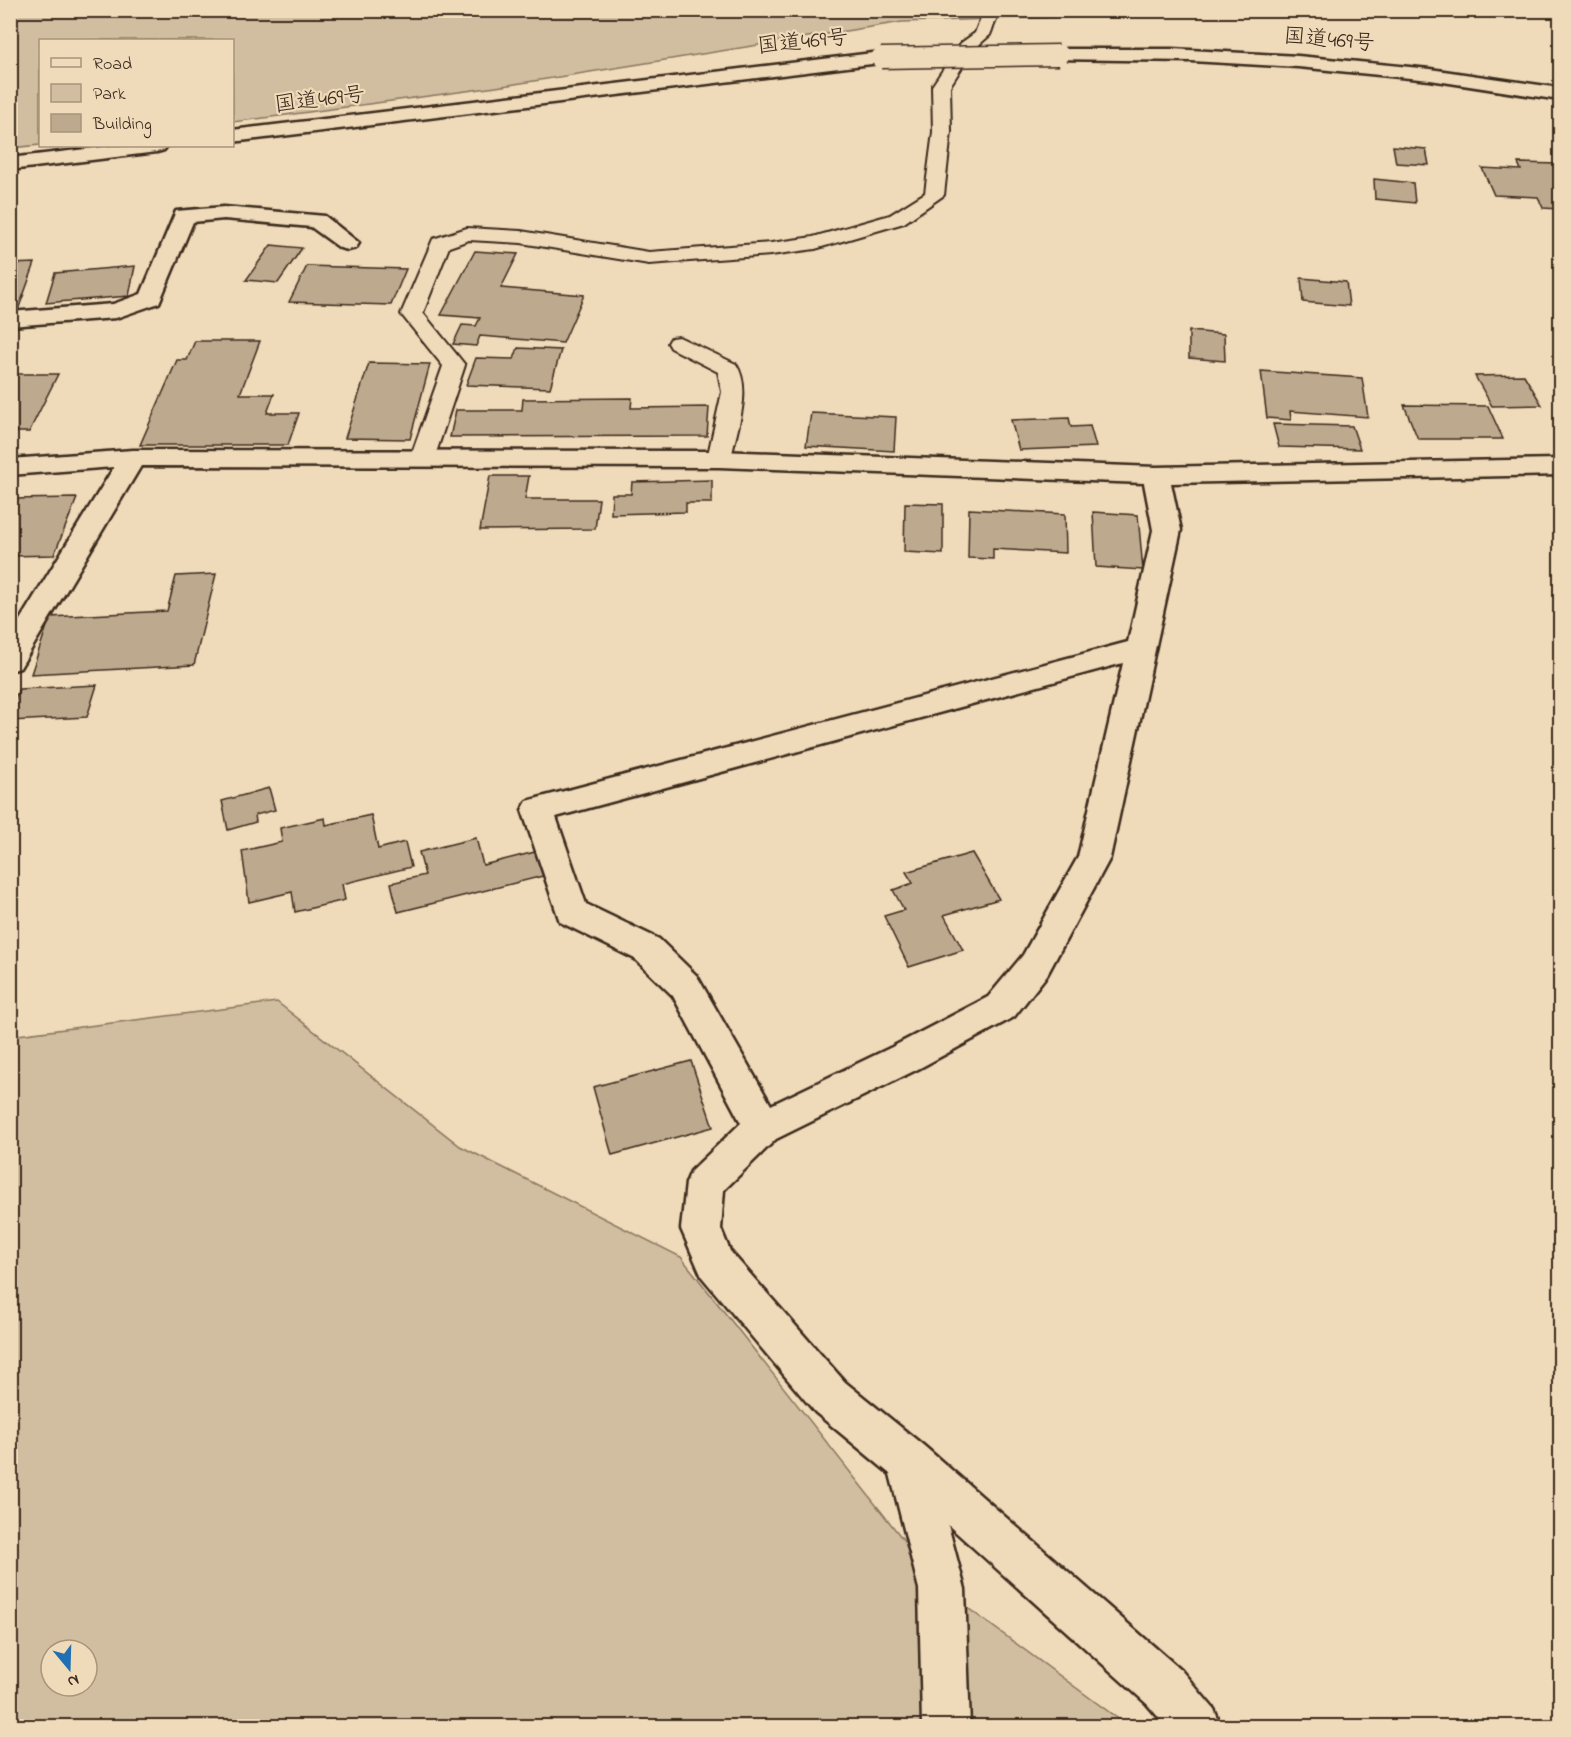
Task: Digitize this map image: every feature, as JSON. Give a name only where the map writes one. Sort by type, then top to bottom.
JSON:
[{"type":"main road","name":"国道469号","points":[[234,136],[881,58],[1059,55],[1210,56],[1339,65],[1478,80],[1560,94]]},
{"type":"main road","points":[[10,164],[149,147]]},
{"type":"main road","points":[[10,319],[116,311],[151,298],[184,216],[224,213],[317,221],[348,243]]},
{"type":"main road","points":[[10,661],[133,458]]},
{"type":"main road","points":[[10,467],[133,458],[719,459],[1156,476],[1560,467]]},
{"type":"main road","points":[[1156,476],[1167,530],[1094,858],[1035,965],[1001,1007],[905,1058],[763,1127],[705,1183],[701,1229],[716,1264],[830,1397],[909,1461],[1164,1687],[1197,1726]]},
{"type":"main road","points":[[763,1127],[685,986],[647,949],[572,913],[538,810],[1139,649]]},
{"type":"main road","points":[[909,1461],[942,1589],[946,1726]]},
{"type":"lane","points":[[422,459],[454,365],[412,314],[440,243],[467,234],[521,237],[649,258],[771,249],[815,243],[897,219],[934,195],[942,132],[941,86],[967,47],[982,35],[992,10]]},
{"type":"lane","points":[[679,343],[728,369],[733,392],[719,459]]},
{"type":"green space","points":[[1438,10],[1436,17],[1278,11]]},
{"type":"green space","points":[[11,11],[1251,11],[902,22],[496,87],[234,122],[234,39],[39,39],[39,145],[11,148]]},
{"type":"green space","points":[[277,1002],[460,1146],[681,1257],[942,1589],[1128,1726],[11,1726],[10,1036]]},
{"type":"building","points":[[1393,146],[1426,149],[1429,165],[1396,163]]},
{"type":"building","points":[[1518,163],[1558,164],[1560,209],[1543,208],[1538,197],[1494,195],[1482,168],[1521,170]]},
{"type":"building","points":[[1374,179],[1413,183],[1415,203],[1375,199]]},
{"type":"building","points":[[271,245],[302,248],[278,283],[246,280]]},
{"type":"building","points":[[475,251],[518,254],[501,288],[584,295],[563,343],[480,336],[476,346],[453,344],[462,325],[476,326],[480,318],[441,315]]},
{"type":"building","points":[[35,263],[18,310],[10,310],[10,264]]},
{"type":"building","points":[[135,266],[129,296],[46,303],[55,273]]},
{"type":"building","points":[[307,266],[406,269],[391,305],[289,302]]},
{"type":"building","points":[[1301,278],[1346,282],[1349,306],[1303,302]]},
{"type":"building","points":[[1189,331],[1224,334],[1225,361],[1189,358]]},
{"type":"building","points":[[195,341],[260,341],[240,394],[274,394],[267,413],[299,413],[288,445],[140,445],[177,360],[187,360]]},
{"type":"building","points":[[518,348],[561,350],[550,388],[466,385],[476,358],[514,359]]},
{"type":"building","points":[[369,363],[430,364],[410,439],[345,438]]},
{"type":"building","points":[[1261,371],[1362,378],[1368,417],[1290,411],[1291,420],[1267,418]]},
{"type":"building","points":[[10,374],[58,374],[29,432],[10,432]]},
{"type":"building","points":[[1524,375],[1542,405],[1492,406],[1475,376]]},
{"type":"building","points":[[632,398],[631,408],[709,407],[707,436],[450,437],[456,410],[522,410],[523,399]]},
{"type":"building","points":[[1404,405],[1488,406],[1503,439],[1418,439]]},
{"type":"building","points":[[811,413],[896,417],[894,451],[806,446]]},
{"type":"building","points":[[1069,418],[1071,427],[1090,426],[1096,447],[1019,450],[1011,420]]},
{"type":"building","points":[[1273,424],[1352,426],[1360,449],[1279,447]]},
{"type":"building","points":[[490,476],[529,476],[525,499],[599,499],[595,529],[480,530]]},
{"type":"building","points":[[712,480],[712,503],[686,503],[686,512],[611,514],[612,494],[631,494],[632,482]]},
{"type":"building","points":[[77,498],[54,555],[10,556],[10,499]]},
{"type":"building","points":[[905,503],[943,504],[943,554],[904,552]]},
{"type":"building","points":[[969,509],[1065,514],[1066,553],[993,549],[993,559],[968,558]]},
{"type":"building","points":[[1093,512],[1138,515],[1143,570],[1096,567]]},
{"type":"building","points":[[216,574],[194,665],[31,674],[50,617],[167,611],[176,576]]},
{"type":"building","points":[[97,685],[87,717],[10,721],[10,712],[19,689]]},
{"type":"building","points":[[16,775],[10,808],[10,776]]},
{"type":"building","points":[[269,788],[275,810],[255,815],[256,822],[228,830],[222,801]]},
{"type":"building","points":[[371,815],[378,849],[405,842],[411,867],[342,884],[345,900],[295,912],[292,892],[249,902],[242,851],[282,842],[280,828],[325,818],[326,825]]},
{"type":"building","points":[[476,838],[483,865],[535,852],[543,876],[398,912],[391,883],[425,875],[419,852]]},
{"type":"building","points":[[972,853],[999,899],[944,915],[963,950],[909,967],[884,916],[904,910],[893,890],[913,883],[906,872]]},
{"type":"building","points":[[691,1061],[713,1127],[612,1155],[593,1087]]}]
